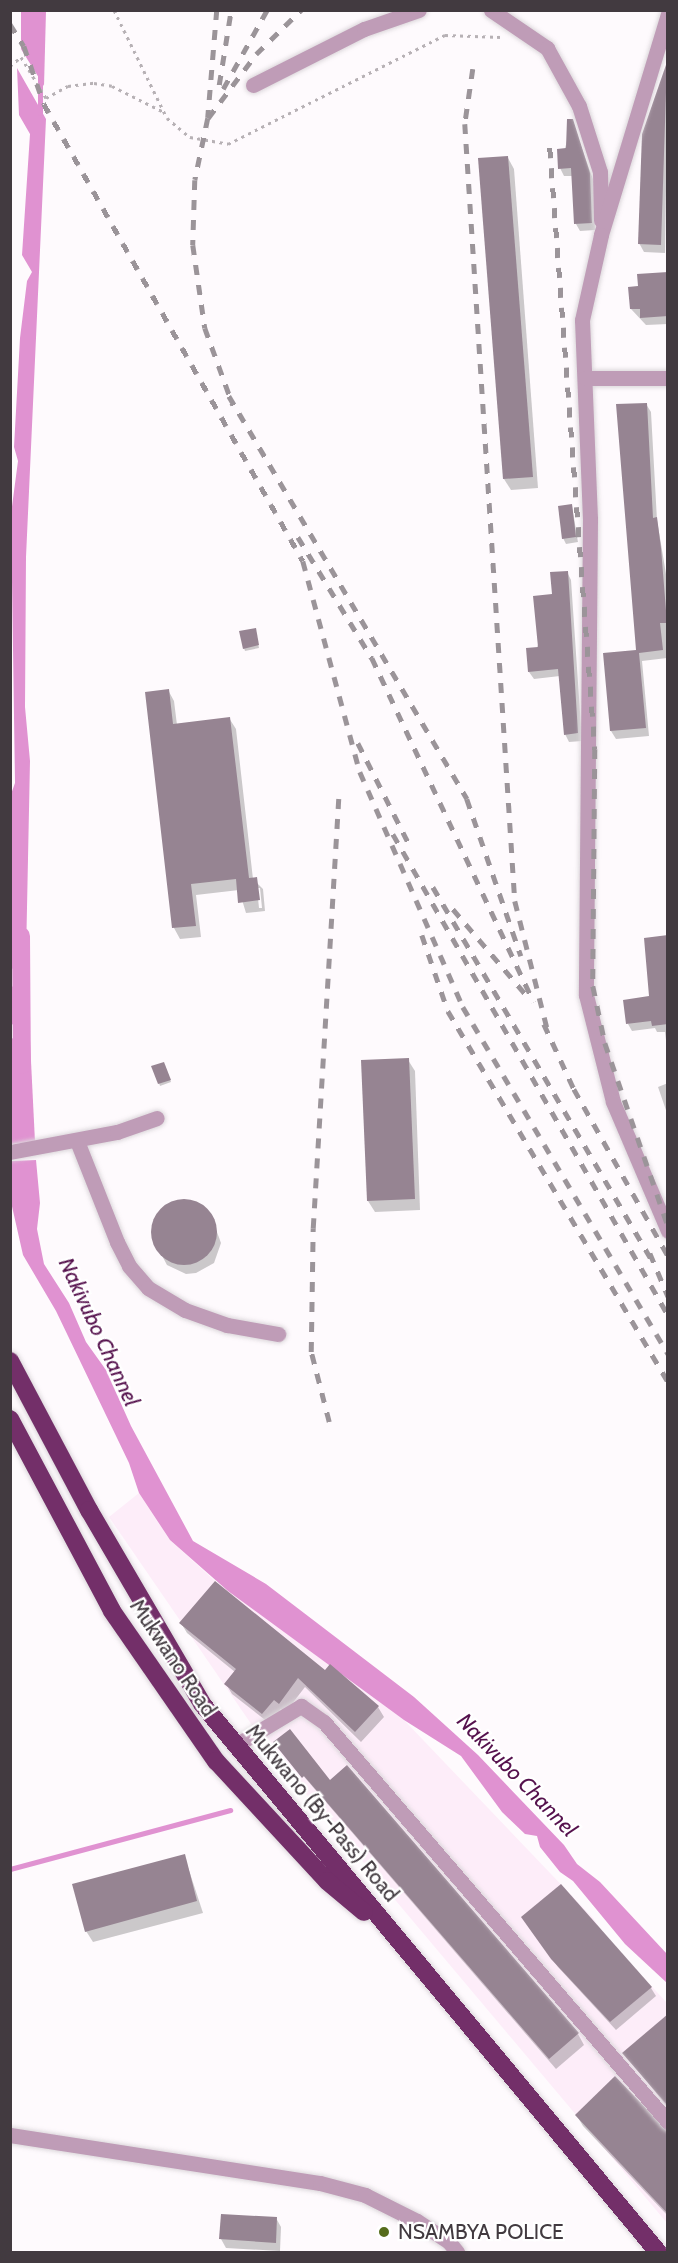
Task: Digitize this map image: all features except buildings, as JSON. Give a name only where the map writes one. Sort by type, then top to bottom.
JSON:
[{"type":"highway","name":"Mukwano (By-Pass) Road","points":[[10,1361],[89,1510],[191,1684],[236,1745],[658,2253]]},
{"type":"highway","name":"Mukwano Road","points":[[10,1419],[112,1611],[216,1761],[327,1881],[396,1937]]},
{"type":"street","points":[[253,85],[364,29],[419,10]]},
{"type":"street","points":[[491,10],[548,48],[579,106],[600,172],[601,235]]},
{"type":"street","points":[[668,14],[601,235],[582,320],[590,519],[586,995],[613,1102],[668,1231]]},
{"type":"street","points":[[585,378],[668,378]]},
{"type":"street","points":[[10,1152],[77,1141],[157,1118]]},
{"type":"street","points":[[77,1141],[117,1242],[129,1266],[148,1288],[195,1314],[226,1325],[278,1334]]},
{"type":"street","points":[[236,1745],[301,1706],[324,1722],[668,2122]]},
{"type":"street","points":[[10,2134],[215,2164],[331,2186],[365,2195],[417,2221],[449,2242],[457,2253]]},
{"type":"path","points":[[114,10],[164,112]]},
{"type":"path","points":[[10,66],[21,57],[46,98],[68,86],[94,83],[112,86],[164,112],[190,137],[228,144],[445,35],[504,37]]},
{"type":"shaded area","points":[[21,11],[46,11],[44,86],[21,49]]},
{"type":"shaded area","points":[[17,68],[46,119],[26,557],[25,707],[30,761],[26,957],[11,970],[10,797],[15,783],[11,514],[18,461],[14,447],[20,338],[27,281],[32,272],[22,255],[30,134],[19,115]]},
{"type":"shaded area","points":[[27,972],[29,1027],[10,1024],[11,988]]},
{"type":"shaded area","points":[[10,1038],[30,1041],[35,1142],[12,1144]]},
{"type":"shaded area","points":[[36,1160],[40,1203],[37,1229],[44,1264],[69,1303],[86,1342],[106,1370],[131,1426],[193,1541],[266,1584],[414,1697],[478,1755],[564,1845],[577,1864],[600,1882],[667,1954],[667,1983],[625,1944],[573,1881],[560,1872],[540,1847],[537,1836],[525,1834],[502,1812],[461,1756],[404,1720],[228,1591],[170,1540],[139,1493],[129,1463],[56,1311],[23,1255],[11,1202],[12,1161]]},
{"type":"shaded area","points":[[139,1493],[170,1540],[215,1581],[404,1720],[593,1918],[607,1938],[667,2003],[667,2223],[269,1750],[109,1517]]},
{"type":"waterway","name":"Nakivubo Channel","points":[[40,76],[40,113]]},
{"type":"waterway","name":"Nakivubo Channel","points":[[21,936],[22,1065]]},
{"type":"waterway","points":[[10,1869],[230,1810]]},
{"type":"railway","points":[[217,10],[208,118],[195,180],[193,245],[205,328],[233,405]]},
{"type":"railway","points":[[219,85],[231,10]]},
{"type":"railway","points":[[223,89],[267,10]]},
{"type":"railway","points":[[208,118],[256,54],[301,10]]},
{"type":"railway","points":[[10,24],[24,46],[44,104],[303,561],[360,772],[463,1007],[668,1354]]},
{"type":"railway","points":[[473,69],[465,124],[515,901],[548,1031]]},
{"type":"railway","points":[[550,148],[595,749],[593,986],[605,1043],[668,1226]]},
{"type":"railway","points":[[229,396],[467,799],[521,956]]},
{"type":"railway","points":[[298,537],[372,658],[534,1002]]},
{"type":"railway","points":[[358,743],[408,842]]},
{"type":"railway","points":[[329,1422],[311,1352],[313,1228],[339,791]]},
{"type":"railway","points":[[393,834],[668,1315]]},
{"type":"railway","points":[[433,887],[652,1260]]},
{"type":"railway","points":[[453,909],[527,996]]},
{"type":"railway","points":[[422,935],[448,1011],[668,1381]]},
{"type":"railway","points":[[544,1024],[574,1089],[668,1256]]},
{"type":"railway","points":[[650,1253],[668,1296]]},
{"type":"place","name":"NSAMBYA POLICE","points":[[384,2232]]}]
